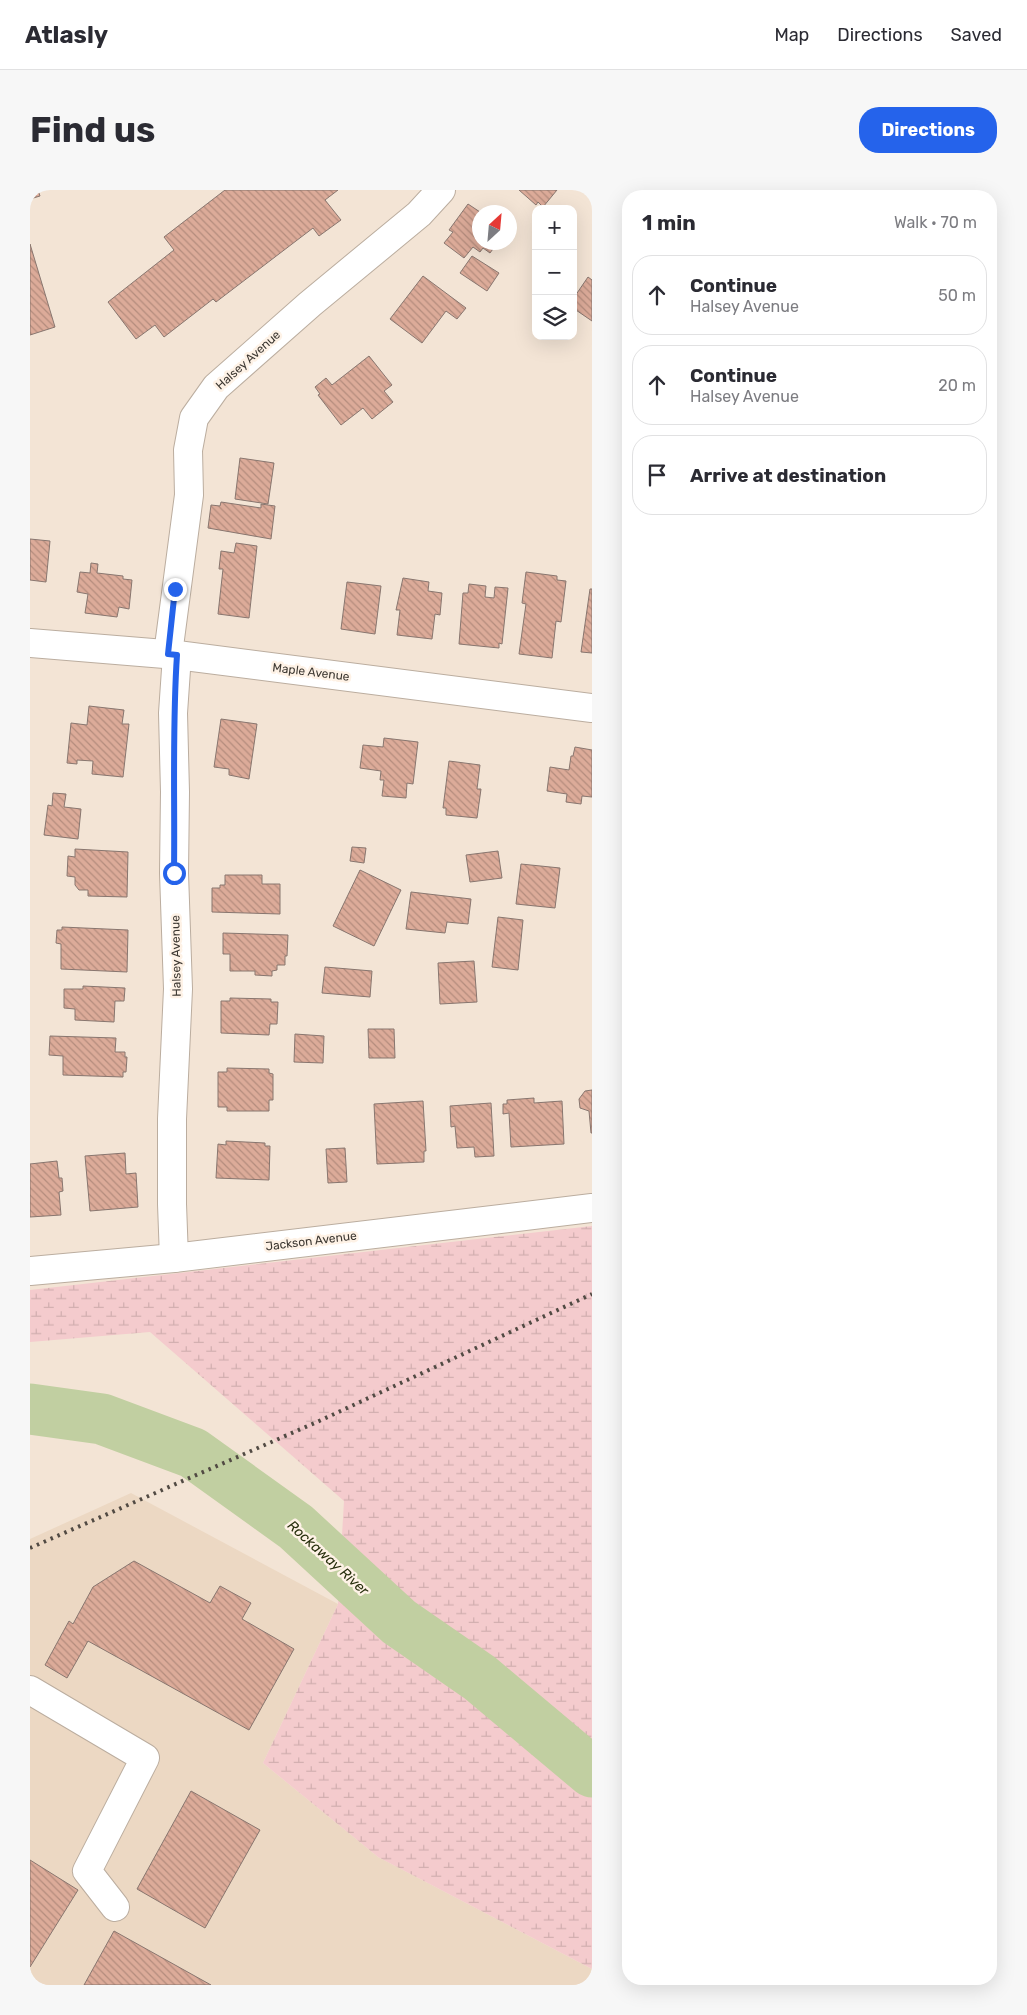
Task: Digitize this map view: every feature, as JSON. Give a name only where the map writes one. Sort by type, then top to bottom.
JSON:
[{"type":"street","name":"Halsey Avenue","points":[[174,1258],[172,1119],[178,989],[174,873],[175,792],[172,655],[189,495],[188,450],[194,418],[216,387],[310,304],[419,214],[441,190]]},
{"type":"street","name":"Maple Avenue","points":[[30,643],[172,655],[592,708]]},
{"type":"street","name":"Jackson Avenue","points":[[30,1271],[174,1258],[592,1208]]},
{"type":"street","points":[[30,1690],[145,1758],[87,1871],[115,1907]]},
{"type":"shaded area","points":[[131,1493],[338,1604],[263,1763],[378,1857],[592,1969],[592,1985],[30,1985],[30,1539]]},
{"type":"green space","points":[[592,1226],[592,1969],[378,1857],[263,1763],[338,1604],[344,1501],[150,1332],[30,1342],[30,1290]]},
{"type":"building","points":[[30,190],[38,190],[40,196],[30,199]]},
{"type":"building","points":[[225,190],[338,190],[325,200],[341,220],[319,236],[313,228],[216,302],[213,299],[164,337],[155,325],[136,339],[108,302],[174,250],[164,237]]},
{"type":"building","points":[[519,190],[557,190],[545,205],[541,205],[538,202],[536,205]]},
{"type":"building","points":[[468,204],[472,207],[472,248],[464,258],[444,243],[453,232],[449,230]]},
{"type":"building","points":[[30,244],[55,327],[30,335]]},
{"type":"building","points":[[472,256],[499,273],[487,291],[460,273]]},
{"type":"building","points":[[423,276],[466,308],[457,319],[446,311],[422,343],[390,319]]},
{"type":"building","points":[[588,277],[592,280],[592,321],[577,311],[577,293]]},
{"type":"building","points":[[369,356],[392,385],[384,391],[393,402],[372,419],[363,408],[341,425],[318,395],[320,394],[315,387],[326,378],[332,385]]},
{"type":"building","points":[[240,458],[274,463],[268,504],[235,499]]},
{"type":"building","points":[[221,502],[261,508],[261,504],[275,506],[271,539],[208,528],[211,505],[220,506]]},
{"type":"building","points":[[30,539],[50,541],[46,582],[30,580]]},
{"type":"building","points":[[236,543],[257,546],[249,618],[218,614],[223,569],[219,569],[221,551],[234,553]]},
{"type":"building","points":[[91,563],[98,564],[97,573],[123,576],[123,579],[132,580],[129,609],[119,607],[117,617],[85,613],[88,594],[77,592],[80,572],[90,573]]},
{"type":"building","points":[[526,572],[557,576],[557,580],[566,581],[561,622],[556,621],[552,658],[519,654],[526,604],[522,603]]},
{"type":"building","points":[[403,578],[429,582],[428,591],[442,593],[440,615],[435,614],[432,639],[397,635],[400,610],[396,610]]},
{"type":"building","points":[[347,582],[381,586],[375,634],[341,629]]},
{"type":"building","points":[[469,584],[486,586],[485,597],[494,598],[495,587],[508,588],[502,644],[499,643],[499,648],[459,644],[463,593],[468,593]]},
{"type":"building","points":[[590,589],[592,589],[592,653],[581,652]]},
{"type":"building","points":[[89,706],[124,710],[122,724],[129,724],[123,777],[92,774],[93,761],[77,760],[77,764],[67,763],[71,723],[87,725]]},
{"type":"building","points":[[221,719],[257,724],[249,779],[229,775],[229,769],[214,767]]},
{"type":"building","points":[[384,738],[418,742],[413,784],[407,783],[406,798],[382,796],[384,780],[380,780],[381,771],[360,768],[363,745],[383,747]]},
{"type":"building","points":[[575,747],[592,750],[592,797],[582,796],[581,804],[566,802],[567,794],[547,791],[550,767],[569,770],[571,756],[573,756]]},
{"type":"building","points":[[449,761],[480,765],[477,789],[481,789],[477,818],[446,815],[446,808],[443,808]]},
{"type":"building","points":[[53,793],[66,794],[64,807],[81,809],[78,839],[44,835],[48,805],[52,806]]},
{"type":"building","points":[[352,847],[366,848],[364,863],[350,861]]},
{"type":"building","points":[[75,849],[128,852],[127,897],[88,896],[88,890],[79,890],[75,885],[75,877],[67,876],[68,856],[75,857]]},
{"type":"building","points":[[498,851],[502,878],[470,882],[466,855]]},
{"type":"building","points":[[521,864],[560,868],[555,908],[516,904]]},
{"type":"building","points":[[360,870],[401,890],[374,946],[333,926]]},
{"type":"building","points":[[225,875],[262,875],[262,884],[280,884],[280,914],[212,912],[212,888],[220,888],[220,885],[225,885]]},
{"type":"building","points":[[411,892],[471,899],[468,924],[447,922],[445,933],[406,929]]},
{"type":"building","points":[[498,917],[523,920],[518,970],[492,967]]},
{"type":"building","points":[[62,927],[128,930],[127,972],[61,969],[61,944],[56,943],[57,930],[62,930]]},
{"type":"building","points":[[223,933],[288,935],[285,965],[277,965],[277,970],[272,971],[272,976],[255,975],[255,971],[230,971],[230,954],[223,954]]},
{"type":"building","points":[[474,961],[477,1002],[440,1004],[438,963]]},
{"type":"building","points":[[325,967],[372,971],[370,997],[322,993]]},
{"type":"building","points":[[83,986],[125,988],[124,1001],[115,1001],[114,1022],[75,1020],[75,1009],[64,1008],[64,989],[83,989]]},
{"type":"building","points":[[230,998],[271,999],[271,1002],[278,1002],[277,1024],[270,1024],[269,1035],[221,1033],[221,1001],[230,1001]]},
{"type":"building","points":[[368,1029],[394,1029],[395,1058],[369,1058]]},
{"type":"building","points":[[295,1034],[324,1036],[323,1063],[294,1062]]},
{"type":"building","points":[[50,1036],[116,1038],[115,1052],[125,1052],[125,1057],[127,1057],[126,1072],[123,1072],[123,1077],[63,1075],[63,1056],[49,1055]]},
{"type":"building","points":[[227,1068],[269,1069],[269,1073],[273,1074],[273,1100],[269,1100],[269,1111],[227,1111],[227,1107],[218,1107],[218,1072],[227,1072]]},
{"type":"building","points":[[592,1090],[591,1133],[589,1111],[580,1108],[579,1099],[585,1091]]},
{"type":"building","points":[[534,1098],[534,1103],[562,1101],[564,1144],[511,1147],[509,1113],[503,1114],[503,1104],[507,1104],[507,1100]]},
{"type":"building","points":[[423,1101],[426,1151],[424,1151],[424,1162],[377,1164],[374,1104]]},
{"type":"building","points":[[491,1103],[494,1156],[475,1157],[474,1147],[457,1148],[455,1126],[451,1127],[450,1106]]},
{"type":"building","points":[[226,1141],[265,1143],[265,1146],[270,1146],[269,1180],[216,1178],[218,1144],[226,1145]]},
{"type":"building","points":[[345,1148],[347,1182],[328,1183],[326,1149]]},
{"type":"building","points":[[125,1153],[126,1174],[136,1173],[138,1207],[90,1211],[85,1156]]},
{"type":"building","points":[[57,1161],[59,1178],[62,1178],[63,1191],[59,1192],[61,1215],[30,1217],[30,1164]]},
{"type":"building","points":[[134,1561],[210,1603],[220,1586],[251,1603],[242,1619],[294,1649],[249,1730],[88,1641],[67,1678],[45,1665],[69,1621],[73,1624],[93,1587]]},
{"type":"building","points":[[191,1791],[260,1830],[205,1928],[137,1889]]},
{"type":"building","points":[[30,1860],[78,1890],[30,1967]]},
{"type":"building","points":[[114,1931],[211,1985],[84,1985]]},
{"type":"waterway","name":"Rockaway River","points":[[30,1409],[102,1419],[193,1453],[296,1527],[399,1622],[480,1678],[592,1772]]},
{"type":"railway","points":[[30,1548],[317,1422],[592,1294]]},
{"type":"route","points":[[174,873],[175,792],[173,713],[177,655],[168,654],[175,589]]}]
